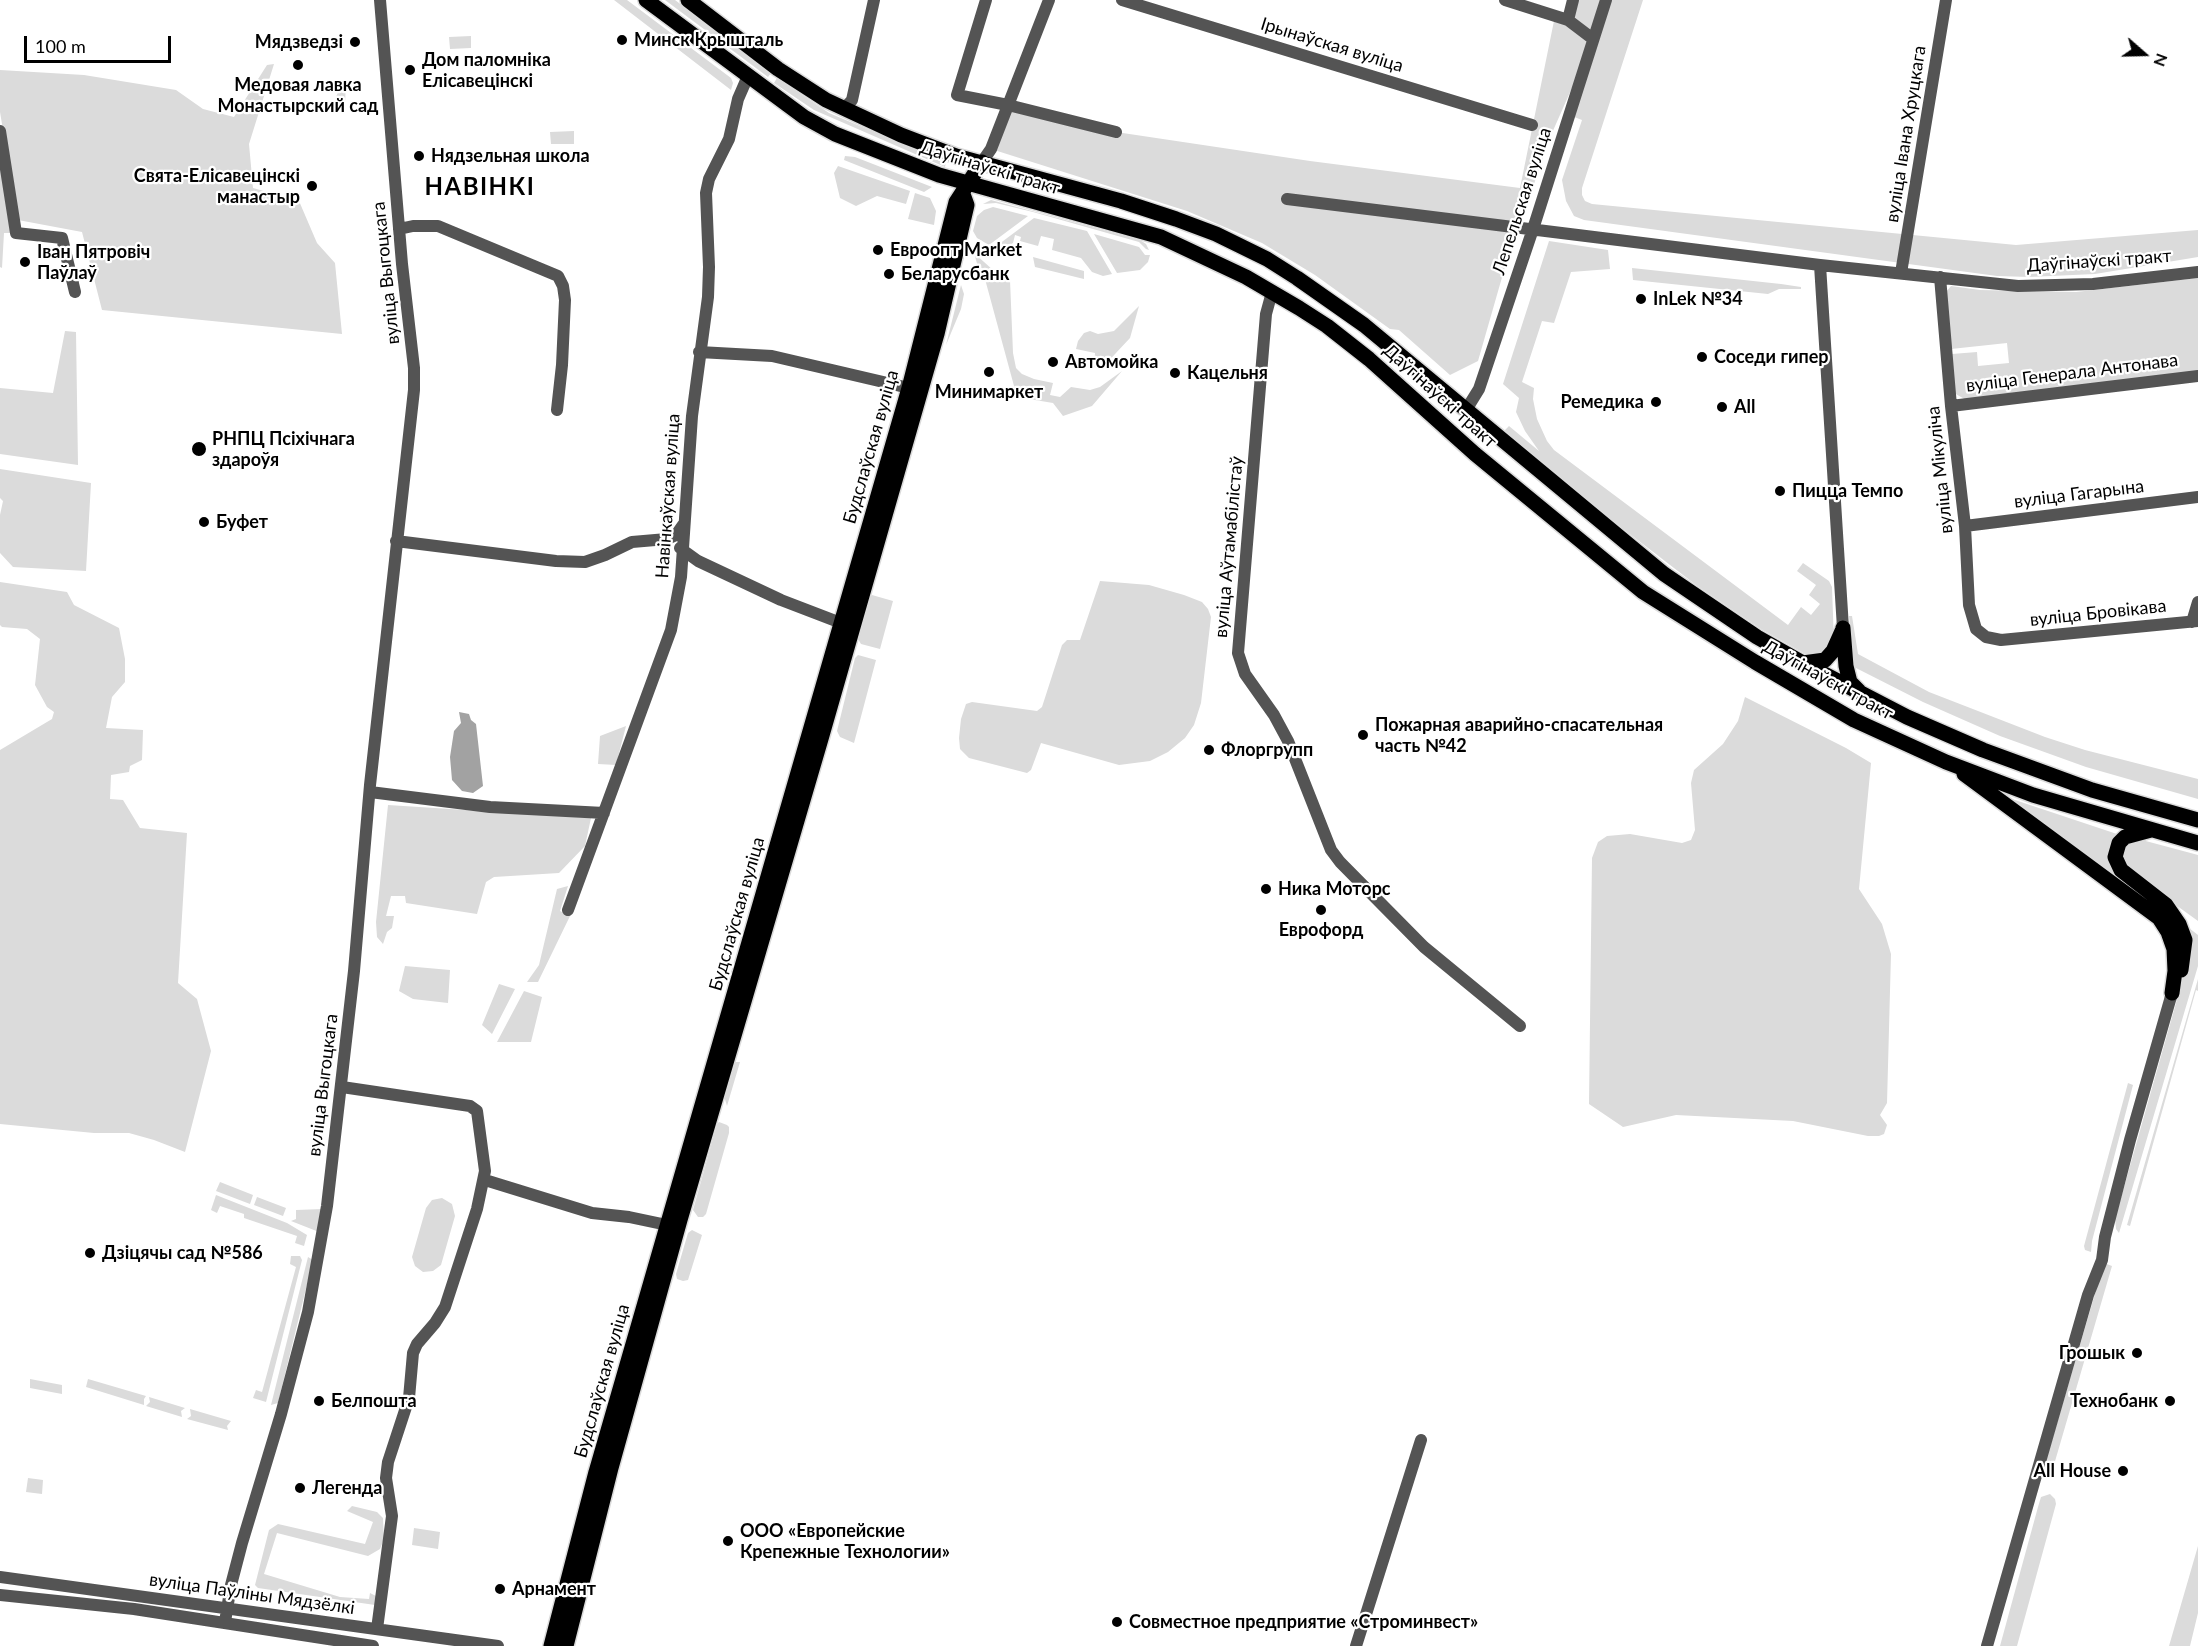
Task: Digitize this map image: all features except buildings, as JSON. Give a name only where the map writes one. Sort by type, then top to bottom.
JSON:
[{"type":"main road","name":"Даўгінаўскі тракт","points":[[646,0],[804,117],[835,134],[939,175],[965,189],[1161,237],[1211,259],[1272,292],[1327,326],[1369,359],[1450,431],[1643,592],[1755,663],[1854,720],[1946,762],[2033,795],[2198,843]]},
{"type":"main road","name":"Даўгінаўскі тракт","points":[[688,0],[778,69],[844,109],[947,153],[1121,201],[1216,234],[1267,259],[1364,325],[1664,574],[1756,637],[1803,663],[1907,717],[2004,758],[2092,790],[2198,820]]},
{"type":"main road","points":[[965,189],[982,162]]},
{"type":"main road","name":"Будслаўская вуліца","points":[[551,1646],[581,1526],[909,388],[956,202],[965,189]]},
{"type":"main road","name":"Будслаўская вуліца","points":[[566,1646],[611,1468],[680,1220],[937,334],[967,205],[965,189]]},
{"type":"main road","points":[[1114,226],[1121,201]]},
{"type":"main road","points":[[1450,431],[1466,410]]},
{"type":"main road","points":[[1803,663],[1825,660],[1833,651],[1843,628]]},
{"type":"main road","points":[[1843,628],[1850,682],[1864,695]]},
{"type":"main road","points":[[1946,762],[2159,918],[2165,926],[2174,949],[2175,972],[2172,993]]},
{"type":"main road","points":[[2151,830],[2126,837],[2119,843],[2115,857],[2121,870],[2166,905],[2183,934],[2185,940],[2183,965],[2172,993]]},
{"type":"street","name":"вуліца Выгоцкага","points":[[225,1615],[242,1542],[308,1312],[327,1206],[342,1087],[370,792],[414,390],[414,368],[399,229],[380,0]]},
{"type":"street","points":[[844,109],[854,94],[874,0]]},
{"type":"street","points":[[986,0],[957,95],[1008,105],[1116,132]]},
{"type":"street","points":[[982,162],[991,149],[1049,0]]},
{"type":"street","name":"Ірынаўская вуліца","points":[[1122,0],[1532,125]]},
{"type":"street","points":[[1505,0],[1568,20],[1593,39]]},
{"type":"street","points":[[1568,20],[1573,0]]},
{"type":"street","name":"Лепельская вуліца","points":[[1466,410],[1479,389],[1606,0]]},
{"type":"street","name":"вуліца Івана Хруцкага","points":[[1901,273],[1946,0]]},
{"type":"street","name":"Навінкаўская вуліца","points":[[568,910],[671,630],[681,577],[692,416],[708,297],[706,193],[709,179],[729,139],[738,99],[748,76]]},
{"type":"street","points":[[0,131],[16,233],[62,238],[75,292]]},
{"type":"street","name":"Даўгінаўскі тракт","points":[[1287,200],[1820,265],[2018,286],[2061,285],[2198,272]]},
{"type":"street","points":[[399,229],[413,226],[438,226],[558,276],[566,300],[562,365],[556,410]]},
{"type":"street","points":[[1820,265],[1843,628]]},
{"type":"street","name":"вуліца Мікуліча","points":[[1940,277],[1951,406],[1965,526],[1971,618],[1976,629],[1986,637],[2001,640]]},
{"type":"street","name":"вуліца Аўтамабілістаў","points":[[1272,292],[1266,314],[1238,653],[1245,674],[1274,715],[1288,741],[1330,850],[1424,947],[1520,1026]]},
{"type":"street","points":[[699,352],[772,356],[909,388]]},
{"type":"street","name":"вуліца Генерала Антонава","points":[[1951,406],[2198,376]]},
{"type":"street","name":"вуліца Гагарына","points":[[1965,526],[2198,497]]},
{"type":"street","points":[[396,542],[556,561],[585,562],[632,542],[668,539],[676,535],[683,525]]},
{"type":"street","points":[[668,539],[698,561],[782,600],[841,624]]},
{"type":"street","points":[[681,577],[688,564],[698,561]]},
{"type":"street","points":[[2195,621],[2198,602]]},
{"type":"street","name":"вуліца Бровікава","points":[[2001,640],[2195,621]]},
{"type":"street","points":[[370,792],[490,807],[604,813]]},
{"type":"street","points":[[1987,1646],[2088,1295],[2102,1260],[2105,1237],[2130,1140],[2172,993]]},
{"type":"street","points":[[342,1087],[470,1106],[477,1112],[485,1171],[485,1180],[445,1307],[417,1344],[413,1353],[409,1398],[388,1462],[386,1478],[392,1516],[377,1629]]},
{"type":"street","points":[[485,1180],[592,1213],[629,1217],[667,1225]]},
{"type":"street","points":[[1356,1646],[1421,1440]]},
{"type":"street","name":"вуліца Паўліны Мядзёлкі","points":[[0,1577],[225,1615],[373,1646]]},
{"type":"street","name":"вуліца Паўліны Мядзёлкі","points":[[0,1595],[134,1609],[377,1629],[498,1646]]},
{"type":"shaded area","points":[[614,0],[627,0],[731,78],[733,83],[731,90]]},
{"type":"shaded area","points":[[665,0],[675,0],[771,73],[768,77]]},
{"type":"shaded area","points":[[1573,0],[1643,0],[1582,188],[1585,201],[1592,204],[2016,245],[2198,230],[2198,257],[2095,274],[1997,276],[1584,220],[1574,216],[1566,201],[1562,180],[1582,120],[1569,115],[1590,47],[1548,142],[1532,190],[1521,188],[1511,246],[1478,361],[1450,375],[1399,330],[1390,329],[1315,275],[1262,243],[1187,211],[991,149],[1008,105],[1116,132],[1310,161],[1520,188],[1555,16],[1568,20]]},
{"type":"shaded area","points":[[471,36],[471,48],[450,49],[449,37]]},
{"type":"shaded area","points":[[274,64],[249,144],[253,188],[299,201],[317,243],[335,263],[342,334],[102,310],[82,232],[18,220],[0,112],[0,70],[84,75],[176,90],[203,109],[234,117],[267,65]]},
{"type":"shaded area","points":[[777,78],[829,113],[946,162],[945,167],[814,110],[774,83]]},
{"type":"shaded area","points":[[343,80],[346,81],[345,105],[334,114],[330,112]]},
{"type":"shaded area","points":[[574,131],[574,144],[551,144],[550,132]]},
{"type":"shaded area","points":[[0,156],[16,233],[4,233],[2,268],[0,267]]},
{"type":"shaded area","points":[[845,156],[855,157],[932,187],[924,192],[844,160]]},
{"type":"shaded area","points":[[838,166],[910,191],[906,204],[877,196],[856,206],[840,198],[834,173]]},
{"type":"shaded area","points":[[915,193],[930,198],[936,211],[934,225],[908,219]]},
{"type":"shaded area","points":[[991,200],[1140,240],[1149,250],[1139,242],[1033,212],[996,203],[983,204]]},
{"type":"shaded area","points":[[993,207],[1028,216],[989,245],[977,238],[973,231],[977,216]]},
{"type":"shaded area","points":[[1034,218],[1087,231],[1112,274],[1103,276],[1092,272],[1081,258],[1052,250],[1054,239],[1041,236],[1038,246],[1020,241],[1021,237],[1015,235],[1013,243],[996,251],[991,250]]},
{"type":"shaded area","points":[[1094,234],[1139,247],[1145,255],[1150,255],[1148,262],[1140,270],[1117,273]]},
{"type":"shaded area","points":[[1549,241],[1608,250],[1610,269],[1571,272],[1554,323],[1542,321],[1522,382],[1534,388],[1533,399],[1537,419],[1547,441],[1554,450],[1788,625],[1801,607],[1811,615],[1820,604],[1809,595],[1816,585],[1797,571],[1803,563],[1829,581],[1832,587],[1834,643],[1814,659],[1761,629],[1696,585],[1503,432],[1509,426],[1539,451],[1525,431],[1516,412],[1519,398],[1503,384]]},
{"type":"shaded area","points":[[974,253],[1003,279],[1010,280],[1013,353],[1016,368],[1022,374],[1053,383],[1050,395],[1060,397],[1071,387],[1090,390],[1100,387],[1122,371],[1092,406],[1063,416],[1053,403],[1017,397],[982,268],[978,267]]},
{"type":"shaded area","points":[[1033,257],[1084,271],[1084,279],[1035,267]]},
{"type":"shaded area","points":[[1632,268],[1781,284],[1801,287],[1801,289],[1779,289],[1768,294],[1633,280]]},
{"type":"shaded area","points":[[2198,278],[2198,371],[1968,401],[1954,393],[1952,354],[1977,352],[1978,366],[2009,363],[2007,343],[1951,349],[1946,292],[1951,286],[1980,290],[2076,292]]},
{"type":"shaded area","points":[[961,285],[964,294],[961,309],[946,345]]},
{"type":"shaded area","points":[[1139,306],[1130,338],[1101,369],[1094,367],[1095,353],[1076,349],[1084,333],[1090,331],[1098,334],[1114,331]]},
{"type":"shaded area","points":[[65,331],[76,332],[78,465],[0,454],[0,388],[53,393]]},
{"type":"shaded area","points":[[0,469],[91,483],[86,571],[13,567],[0,553],[0,515],[3,501],[0,498]]},
{"type":"shaded area","points":[[1100,581],[1149,585],[1202,602],[1208,609],[1211,617],[1201,703],[1194,725],[1185,738],[1168,752],[1150,761],[1119,765],[1041,743],[1031,770],[1027,773],[969,758],[960,749],[959,738],[961,719],[966,704],[972,702],[1037,711],[1042,707],[1062,645],[1067,640],[1080,640]]},
{"type":"shaded area","points":[[0,582],[67,592],[74,605],[119,628],[125,659],[125,682],[112,697],[106,728],[143,730],[142,760],[130,766],[129,772],[111,775],[110,799],[123,800],[140,828],[187,833],[178,983],[197,999],[211,1051],[185,1152],[129,1133],[94,1133],[0,1124],[0,750],[52,719],[54,712],[47,707],[35,685],[40,639],[27,629],[0,625]]},
{"type":"shaded area","points":[[872,595],[893,601],[880,649],[861,644],[858,639],[869,597]]},
{"type":"shaded area","points":[[1849,616],[1852,616],[1858,654],[1929,692],[2085,750],[2198,779],[2198,799],[2086,767],[2000,736],[1923,702],[1854,667]]},
{"type":"shaded area","points":[[858,655],[876,660],[854,743],[840,737],[837,731],[855,658]]},
{"type":"shaded area","points":[[1745,697],[1871,763],[1859,889],[1882,924],[1891,954],[1887,1103],[1880,1115],[1887,1125],[1884,1134],[1879,1136],[1868,1136],[1793,1121],[1676,1115],[1623,1127],[1589,1104],[1592,858],[1598,842],[1607,836],[1630,834],[1682,843],[1691,840],[1695,830],[1691,783],[1694,770],[1723,744],[1738,721]]},
{"type":"shaded area","points":[[459,712],[469,714],[471,720],[476,724],[483,786],[473,793],[462,791],[452,780],[450,757],[454,731],[461,723]]},
{"type":"shaded area","points":[[626,726],[616,765],[598,764],[600,736]]},
{"type":"shaded area","points":[[2006,797],[2117,834],[2110,850],[2167,915]]},
{"type":"shaded area","points":[[388,805],[591,818],[585,846],[559,873],[494,877],[486,882],[477,914],[406,903],[405,896],[391,896],[386,916],[394,916],[392,928],[387,932],[383,944],[377,937],[376,922]]},
{"type":"shaded area","points":[[2142,840],[2198,855],[2198,921],[2126,869],[2121,851],[2124,845]]},
{"type":"shaded area","points":[[568,886],[560,911],[570,916],[538,982],[527,982],[539,965],[557,889]]},
{"type":"shaded area","points":[[2189,928],[2198,935],[2198,966],[2119,1233],[2115,1219],[2187,964],[2187,930]]},
{"type":"shaded area","points":[[405,966],[450,970],[448,1003],[413,999],[399,991]]},
{"type":"shaded area","points":[[2198,979],[2198,991],[2196,990],[2130,1226],[2127,1225]]},
{"type":"shaded area","points":[[499,984],[515,989],[492,1034],[482,1025]]},
{"type":"shaded area","points":[[524,991],[542,997],[531,1042],[497,1042]]},
{"type":"shaded area","points":[[734,1062],[740,1062],[727,1106],[724,1096]]},
{"type":"shaded area","points":[[2128,1083],[2133,1085],[2091,1252],[2085,1250],[2084,1246]]},
{"type":"shaded area","points":[[719,1122],[729,1127],[729,1133],[706,1214],[698,1217],[693,1210]]},
{"type":"shaded area","points":[[220,1182],[253,1195],[250,1204],[216,1191]]},
{"type":"shaded area","points":[[216,1195],[287,1223],[307,1235],[304,1246],[295,1243],[297,1236],[244,1218],[244,1214],[220,1206],[217,1213],[211,1210]]},
{"type":"shaded area","points":[[257,1197],[286,1208],[283,1216],[254,1205]]},
{"type":"shaded area","points":[[442,1198],[452,1204],[455,1216],[441,1265],[433,1271],[423,1272],[415,1266],[412,1257],[426,1208],[432,1200]]},
{"type":"shaded area","points":[[323,1209],[319,1232],[291,1221],[296,1219],[296,1210]]},
{"type":"shaded area","points":[[692,1230],[702,1235],[688,1280],[683,1281],[677,1279],[676,1274],[688,1233]]},
{"type":"shaded area","points":[[291,1256],[300,1256],[302,1260],[266,1402],[253,1398],[256,1390],[262,1392],[296,1267],[290,1264]]},
{"type":"shaded area","points":[[308,1257],[313,1260],[278,1403],[271,1405]]},
{"type":"shaded area","points":[[2104,1263],[2112,1266],[2051,1475],[2046,1471],[2045,1464]]},
{"type":"shaded area","points":[[30,1379],[62,1385],[62,1394],[30,1388]]},
{"type":"shaded area","points":[[88,1379],[146,1396],[144,1405],[86,1387]]},
{"type":"shaded area","points":[[149,1397],[185,1408],[181,1411],[182,1417],[146,1406],[150,1402]]},
{"type":"shaded area","points":[[190,1409],[231,1421],[227,1426],[228,1430],[187,1419],[191,1416]]},
{"type":"shaded area","points":[[28,1478],[43,1480],[42,1494],[26,1492]]},
{"type":"shaded area","points":[[2050,1494],[2056,1504],[2017,1646],[2000,1646],[2041,1497]]},
{"type":"shaded area","points":[[352,1506],[377,1512],[383,1518],[384,1539],[380,1549],[368,1556],[277,1533],[264,1574],[340,1597],[369,1599],[370,1593],[376,1596],[375,1605],[258,1588],[255,1585],[269,1530],[278,1524],[365,1544],[373,1522],[347,1511]]},
{"type":"shaded area","points":[[414,1528],[440,1532],[438,1549],[412,1545]]},
{"type":"shaded area","points":[[2198,1546],[2198,1613],[2190,1646],[2169,1646]]},
{"type":"place","name":"Минск Крышталь","points":[[622,40]]},
{"type":"place","name":"Мядзведзі","points":[[355,42]]},
{"type":"place","name":"Медовая лавка Монастырский сад","points":[[298,65]]},
{"type":"place","name":"Дом паломніка Елісавецінскі","points":[[410,70]]},
{"type":"place","name":"Нядзельная школа","points":[[419,156]]},
{"type":"place","name":"Свята-Елісавецінскі манастыр","points":[[312,186]]},
{"type":"place","name":"Евроопт Market","points":[[878,250]]},
{"type":"place","name":"Іван Пятровіч Паўлаў","points":[[25,262]]},
{"type":"place","name":"Беларусбанк","points":[[889,274]]},
{"type":"place","name":"InLek №34","points":[[1641,299]]},
{"type":"place","name":"Соседи гипер","points":[[1702,357]]},
{"type":"place","name":"Автомойка","points":[[1053,362]]},
{"type":"place","name":"Минимаркет","points":[[989,372]]},
{"type":"place","name":"Кацельня","points":[[1175,373]]},
{"type":"place","name":"Ремедика","points":[[1656,402]]},
{"type":"place","name":"All","points":[[1722,407]]},
{"type":"place","name":"РНПЦ Псіхічнага здароўя","points":[[199,449]]},
{"type":"place","name":"Пицца Темпо","points":[[1780,491]]},
{"type":"place","name":"Буфет","points":[[204,522]]},
{"type":"place","name":"Пожарная аварийно-спасательная часть №42","points":[[1363,735]]},
{"type":"place","name":"Флоргрупп","points":[[1209,750]]},
{"type":"place","name":"Ника Моторс","points":[[1266,889]]},
{"type":"place","name":"Еврофорд","points":[[1321,910]]},
{"type":"place","name":"Дзіцячы сад №586","points":[[90,1253]]},
{"type":"place","name":"Грошык","points":[[2137,1353]]},
{"type":"place","name":"Белпошта","points":[[319,1401]]},
{"type":"place","name":"Технобанк","points":[[2170,1401]]},
{"type":"place","name":"All House","points":[[2123,1471]]},
{"type":"place","name":"Легенда","points":[[300,1488]]},
{"type":"place","name":"ООО «Европейские Крепежные Технологии»","points":[[728,1541]]},
{"type":"place","name":"Арнамент","points":[[500,1589]]},
{"type":"place","name":"Совместное предприятие «Строминвест»","points":[[1117,1622]]},
{"type":"district","name":"НАВІНКІ","points":[[480,187]]}]
